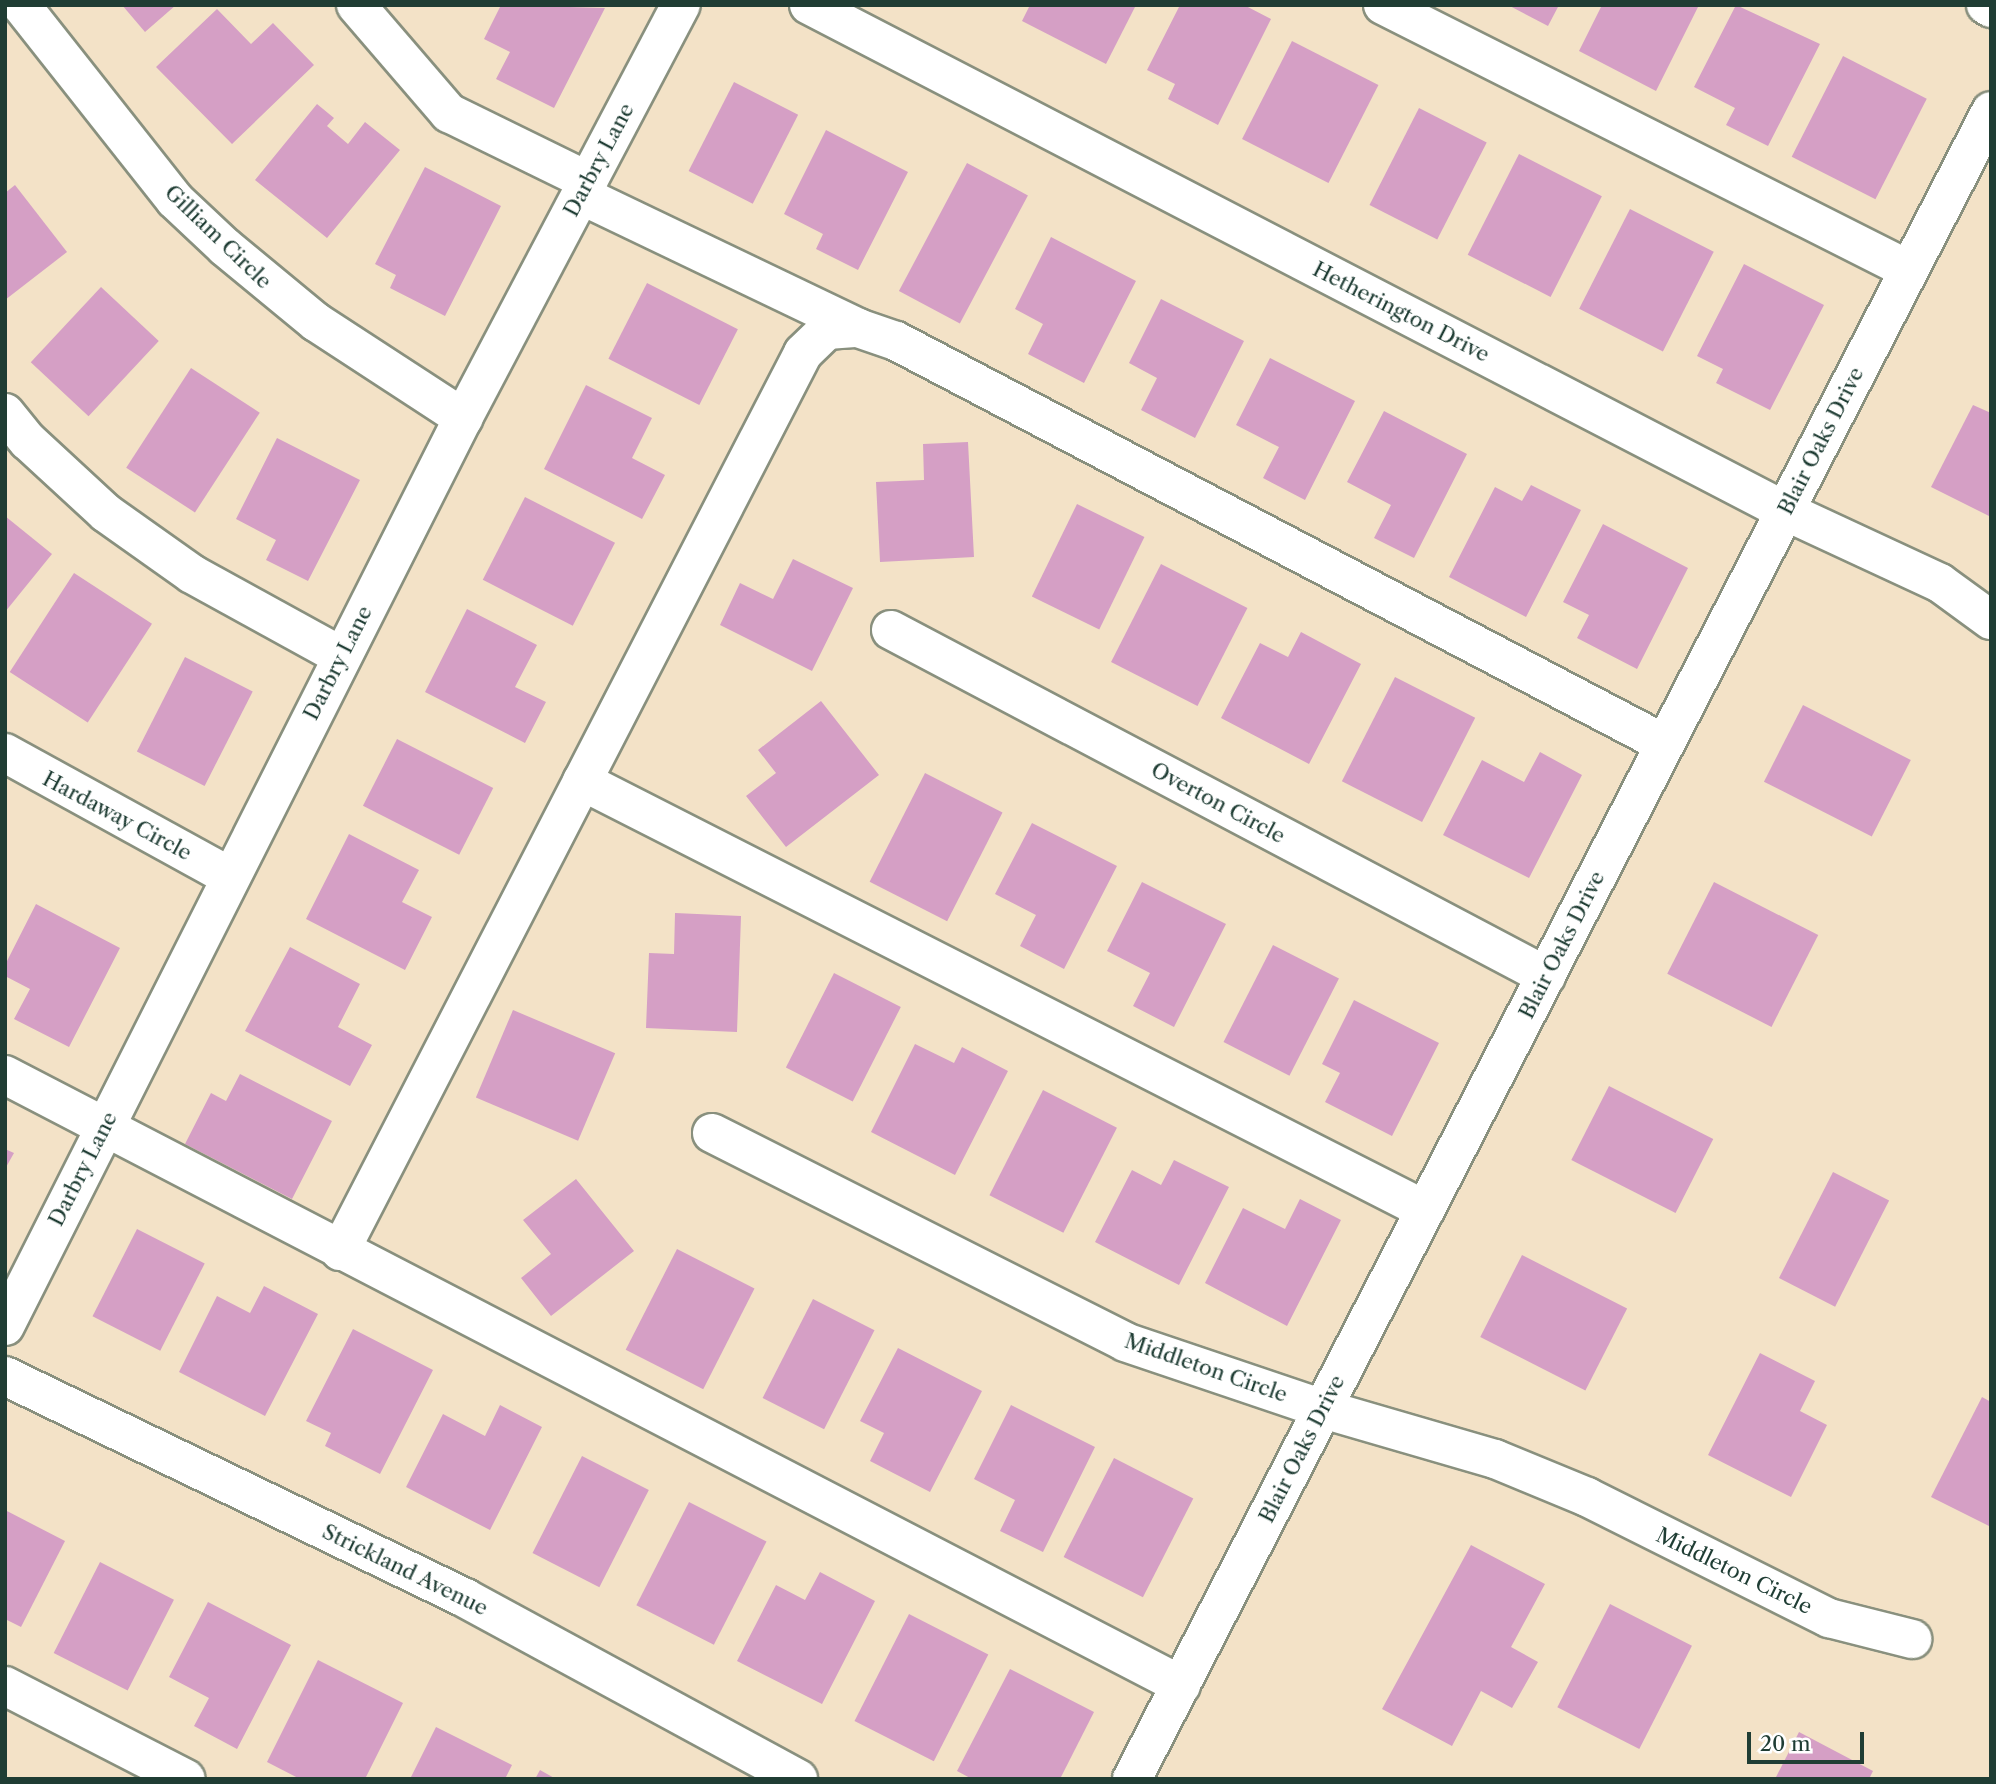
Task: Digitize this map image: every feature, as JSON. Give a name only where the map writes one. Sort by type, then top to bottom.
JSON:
[{"type":"street","name":"Gilliam Circle","points":[[21,5],[175,200],[225,247],[284,300],[463,418]]},
{"type":"street","points":[[356,5],[450,113],[584,188],[858,328],[897,341],[1665,744]]},
{"type":"street","name":"Darbry Lane","points":[[5,1326],[341,656],[681,5]]},
{"type":"street","name":"Hetherington Drive","points":[[809,5],[1785,511],[1940,583],[1991,620]]},
{"type":"street","points":[[1383,5],[1909,270]]},
{"type":"street","name":"Blair Oaks Drive","points":[[1132,1779],[1991,111]]},
{"type":"street","points":[[340,1251],[803,353],[827,330],[858,328]]},
{"type":"street","points":[[5,412],[28,441],[106,513],[192,575],[341,656]]},
{"type":"street","name":"Overton Circle","points":[[891,630],[1546,976]]},
{"type":"street","name":"Hardaway Circle","points":[[5,753],[229,876]]},
{"type":"street","points":[[582,781],[1425,1210]]},
{"type":"street","points":[[5,1075],[103,1129],[1181,1685]]},
{"type":"street","name":"Middleton Circle","points":[[712,1133],[1125,1342],[1323,1409],[1495,1459],[1587,1497],[1829,1618],[1912,1639]]},
{"type":"street","name":"Strickland Avenue","points":[[5,1376],[466,1598],[798,1779]]},
{"type":"street","points":[[5,1686],[186,1779]]},
{"type":"building","points":[[122,5],[176,5],[145,32]]},
{"type":"building","points":[[501,5],[605,8],[554,108],[496,79],[510,52],[484,39]]},
{"type":"building","points":[[1030,5],[1136,5],[1106,64],[1022,21]]},
{"type":"building","points":[[1180,5],[1244,5],[1271,19],[1218,125],[1168,99],[1175,84],[1147,70]]},
{"type":"building","points":[[1508,5],[1559,5],[1548,26]]},
{"type":"building","points":[[1602,5],[1699,5],[1656,91],[1579,51]]},
{"type":"building","points":[[1736,5],[1820,44],[1768,146],[1726,125],[1735,108],[1694,87]]},
{"type":"building","points":[[217,9],[251,44],[273,23],[314,65],[232,144],[156,67]]},
{"type":"building","points":[[1292,41],[1378,85],[1328,183],[1242,139]]},
{"type":"building","points":[[1843,56],[1927,99],[1875,199],[1792,157]]},
{"type":"building","points":[[734,82],[798,115],[753,204],[689,171]]},
{"type":"building","points":[[317,104],[334,118],[327,126],[348,144],[365,122],[400,150],[327,238],[255,180]]},
{"type":"building","points":[[1419,108],[1487,143],[1437,240],[1370,205]]},
{"type":"building","points":[[826,130],[908,172],[858,270],[816,249],[823,234],[784,214]]},
{"type":"building","points":[[1519,154],[1602,196],[1551,297],[1468,255]]},
{"type":"building","points":[[967,163],[1028,195],[960,323],[899,291]]},
{"type":"building","points":[[425,167],[501,206],[445,316],[390,288],[396,275],[375,264]]},
{"type":"building","points":[[15,185],[67,252],[5,300],[5,193]]},
{"type":"building","points":[[1630,209],[1714,252],[1663,351],[1579,309]]},
{"type":"building","points":[[1051,237],[1136,281],[1084,383],[1028,354],[1043,324],[1015,309]]},
{"type":"building","points":[[1744,264],[1824,305],[1770,410],[1716,383],[1723,369],[1697,356]]},
{"type":"building","points":[[647,283],[738,329],[699,405],[608,359]]},
{"type":"building","points":[[101,287],[159,341],[89,416],[31,362]]},
{"type":"building","points":[[1161,299],[1244,341],[1195,438],[1141,410],[1157,378],[1129,363]]},
{"type":"building","points":[[1270,358],[1355,401],[1305,500],[1263,478],[1279,447],[1236,425]]},
{"type":"building","points":[[191,368],[260,413],[195,512],[126,468]]},
{"type":"building","points":[[586,385],[652,418],[632,458],[665,475],[642,519],[544,469]]},
{"type":"building","points":[[1973,405],[1991,413],[1991,517],[1931,487]]},
{"type":"building","points":[[1384,411],[1467,454],[1414,558],[1374,538],[1391,505],[1347,482]]},
{"type":"building","points":[[277,438],[360,480],[308,581],[266,560],[276,540],[236,519]]},
{"type":"building","points":[[968,442],[974,557],[880,562],[876,482],[924,480],[923,444]]},
{"type":"building","points":[[1531,485],[1581,510],[1526,617],[1449,577],[1495,487],[1522,501]]},
{"type":"building","points":[[525,497],[615,543],[573,626],[483,580]]},
{"type":"building","points":[[1077,504],[1144,537],[1099,629],[1032,597]]},
{"type":"building","points":[[5,516],[52,554],[5,612]]},
{"type":"building","points":[[1603,524],[1688,568],[1637,669],[1577,638],[1589,615],[1563,602]]},
{"type":"building","points":[[793,559],[853,588],[812,671],[720,625],[740,583],[773,599]]},
{"type":"building","points":[[1161,564],[1247,608],[1197,706],[1111,662]]},
{"type":"building","points":[[74,573],[152,624],[88,723],[10,672]]},
{"type":"building","points":[[467,609],[537,645],[515,687],[546,702],[525,743],[425,692]]},
{"type":"building","points":[[1301,632],[1361,664],[1309,764],[1221,718],[1260,643],[1288,657]]},
{"type":"building","points":[[185,657],[253,692],[205,786],[137,751]]},
{"type":"building","points":[[1395,677],[1475,718],[1422,822],[1342,781]]},
{"type":"building","points":[[821,701],[879,775],[786,847],[746,796],[776,773],[758,750]]},
{"type":"building","points":[[1803,705],[1911,760],[1872,837],[1764,782]]},
{"type":"building","points":[[397,739],[493,788],[459,855],[363,806]]},
{"type":"building","points":[[1540,752],[1582,775],[1529,878],[1443,835],[1482,760],[1524,782]]},
{"type":"building","points":[[925,773],[1003,812],[947,921],[870,882]]},
{"type":"building","points":[[1032,823],[1117,866],[1064,969],[1020,946],[1036,915],[995,894]]},
{"type":"building","points":[[349,834],[419,870],[402,902],[432,917],[405,970],[306,919]]},
{"type":"building","points":[[1142,882],[1226,924],[1174,1027],[1133,1006],[1150,973],[1107,951]]},
{"type":"building","points":[[1714,882],[1818,935],[1771,1027],[1667,974]]},
{"type":"building","points":[[36,904],[120,948],[69,1047],[14,1019],[30,989],[5,976],[5,965]]},
{"type":"building","points":[[675,913],[741,916],[737,1032],[646,1028],[649,953],[674,954]]},
{"type":"building","points":[[1273,945],[1339,979],[1289,1076],[1224,1042]]},
{"type":"building","points":[[290,947],[360,984],[338,1027],[372,1045],[350,1086],[245,1031]]},
{"type":"building","points":[[834,973],[901,1007],[853,1101],[786,1067]]},
{"type":"building","points":[[1354,1000],[1439,1043],[1392,1136],[1325,1102],[1340,1073],[1322,1064]]},
{"type":"building","points":[[513,1010],[615,1053],[578,1141],[476,1097]]},
{"type":"building","points":[[915,1044],[954,1063],[962,1047],[1008,1071],[955,1175],[871,1132]]},
{"type":"building","points":[[240,1074],[332,1121],[292,1199],[185,1144],[211,1093],[226,1101]]},
{"type":"building","points":[[1609,1086],[1713,1139],[1676,1213],[1571,1160]]},
{"type":"building","points":[[1043,1090],[1117,1128],[1063,1233],[989,1195]]},
{"type":"building","points":[[5,1149],[14,1153],[5,1169]]},
{"type":"building","points":[[1174,1160],[1229,1187],[1179,1285],[1095,1242],[1132,1170],[1161,1185]]},
{"type":"building","points":[[1833,1172],[1889,1201],[1835,1307],[1779,1278]]},
{"type":"building","points":[[576,1179],[634,1251],[551,1316],[521,1278],[551,1254],[523,1220]]},
{"type":"building","points":[[1300,1199],[1341,1220],[1287,1326],[1205,1283],[1243,1208],[1285,1229]]},
{"type":"building","points":[[137,1229],[205,1264],[160,1351],[93,1316]]},
{"type":"building","points":[[677,1249],[755,1288],[703,1389],[626,1350]]},
{"type":"building","points":[[1522,1255],[1627,1309],[1585,1391],[1480,1337]]},
{"type":"building","points":[[264,1286],[318,1314],[265,1416],[179,1372],[217,1296],[250,1313]]},
{"type":"building","points":[[813,1299],[874,1330],[824,1429],[763,1398]]},
{"type":"building","points":[[353,1329],[433,1370],[380,1474],[325,1446],[331,1433],[306,1421]]},
{"type":"building","points":[[898,1348],[982,1391],[930,1492],[870,1461],[884,1433],[860,1421]]},
{"type":"building","points":[[1760,1353],[1815,1381],[1800,1411],[1827,1425],[1791,1497],[1708,1455]]},
{"type":"building","points":[[1982,1397],[1991,1402],[1991,1527],[1931,1497]]},
{"type":"building","points":[[500,1405],[542,1427],[490,1530],[406,1487],[443,1414],[485,1436]]},
{"type":"building","points":[[1011,1405],[1095,1447],[1043,1552],[1000,1531],[1015,1500],[974,1479]]},
{"type":"building","points":[[582,1456],[649,1490],[599,1587],[533,1553]]},
{"type":"building","points":[[1114,1458],[1193,1498],[1143,1597],[1064,1557]]},
{"type":"building","points":[[689,1502],[767,1541],[714,1645],[636,1605]]},
{"type":"building","points":[[5,1510],[65,1541],[21,1627],[5,1619]]},
{"type":"building","points":[[1471,1545],[1545,1584],[1511,1647],[1538,1662],[1512,1708],[1481,1691],[1452,1746],[1382,1709]]},
{"type":"building","points":[[100,1562],[174,1600],[128,1691],[54,1653]]},
{"type":"building","points":[[820,1572],[875,1601],[822,1704],[737,1661],[776,1585],[805,1600]]},
{"type":"building","points":[[208,1602],[291,1645],[237,1749],[194,1726],[209,1698],[169,1677]]},
{"type":"building","points":[[1610,1604],[1692,1646],[1639,1749],[1557,1707]]},
{"type":"building","points":[[909,1614],[988,1654],[934,1761],[855,1721]]},
{"type":"building","points":[[318,1660],[403,1703],[365,1779],[300,1779],[267,1762]]},
{"type":"building","points":[[1010,1669],[1094,1712],[1060,1779],[972,1779],[957,1771]]},
{"type":"building","points":[[436,1727],[512,1765],[505,1779],[410,1779]]},
{"type":"building","points":[[1799,1732],[1873,1771],[1869,1779],[1775,1779]]},
{"type":"building","points":[[540,1770],[556,1779],[535,1779]]}]
